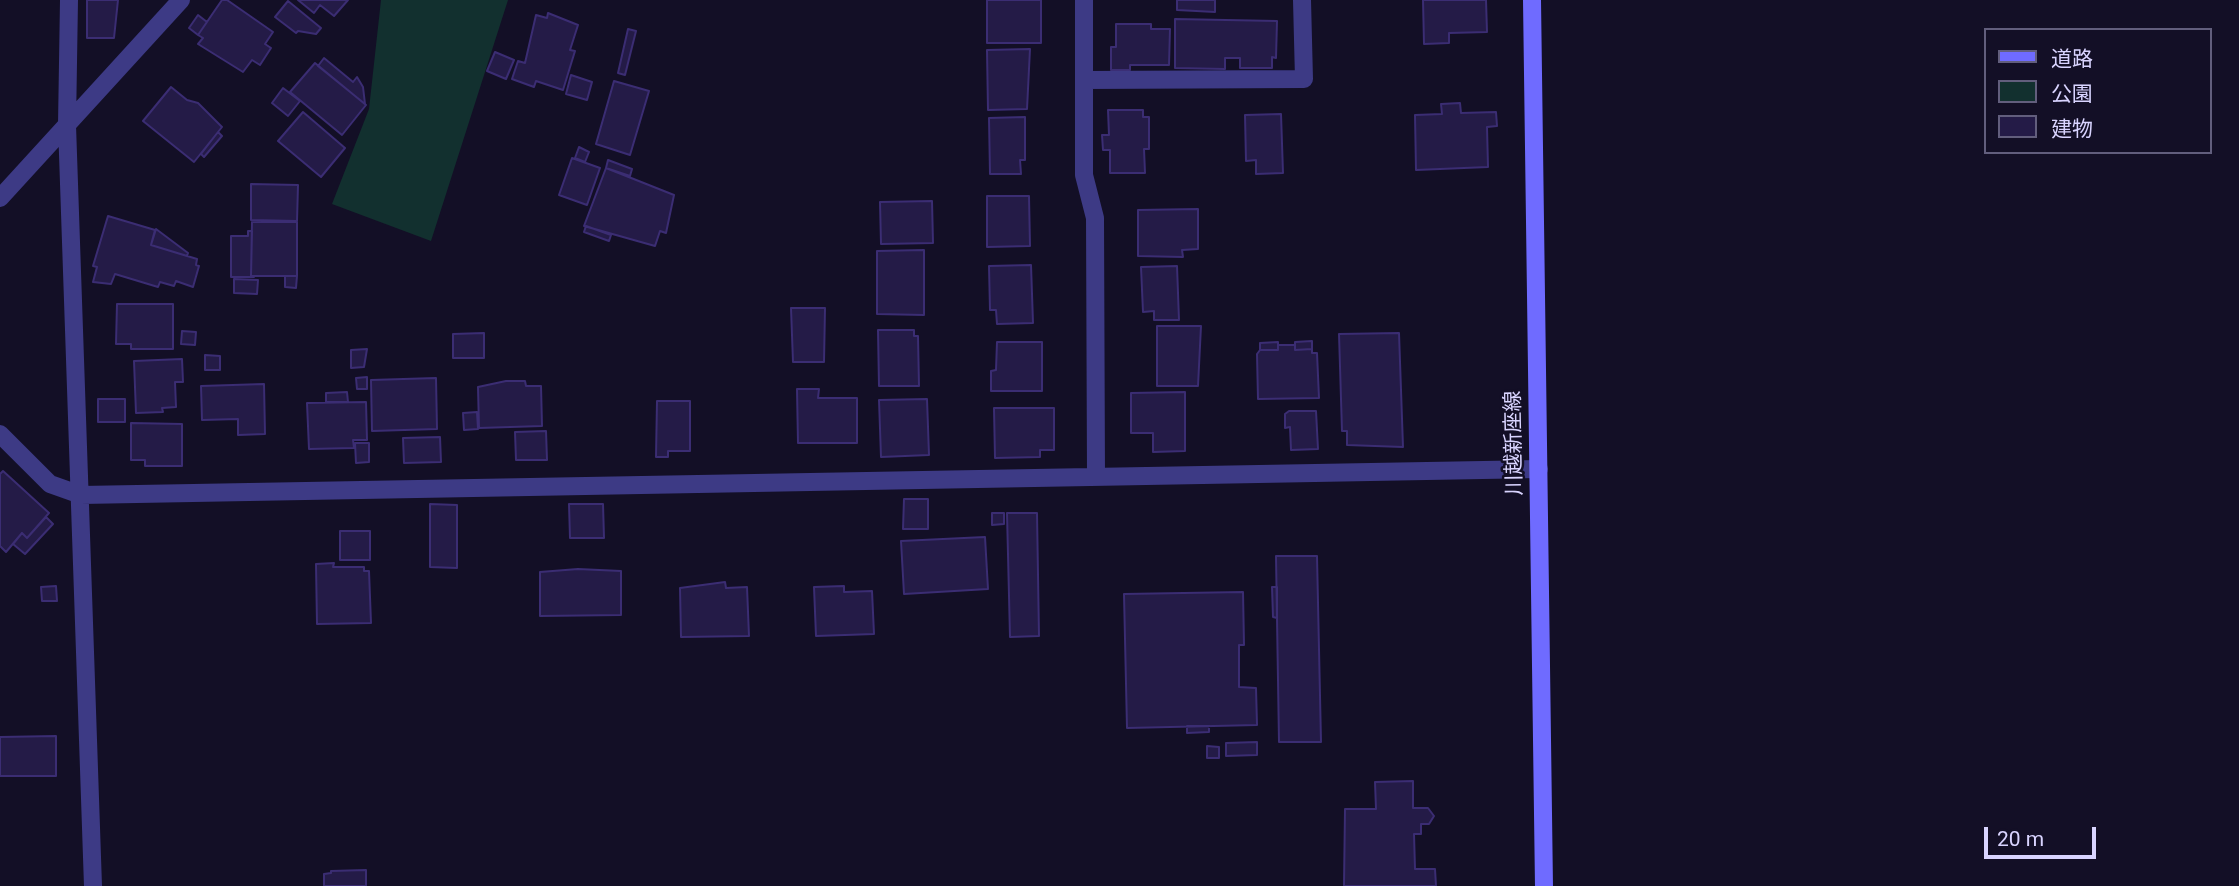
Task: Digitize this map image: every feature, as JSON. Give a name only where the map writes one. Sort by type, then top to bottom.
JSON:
[{"type":"main road","name":"川越新座線","points":[[1532,0],[1544,886]]},
{"type":"street","points":[[68,0],[67,125],[93,886]]},
{"type":"street","points":[[1,195],[181,0]]},
{"type":"street","points":[[1084,0],[1083,176],[1095,218],[1096,477]]},
{"type":"street","points":[[1084,80],[1304,79],[1302,0]]},
{"type":"street","points":[[0,435],[50,484],[81,495],[1538,469]]},
{"type":"green space","points":[[381,0],[508,0],[431,241],[332,204],[369,109]]},
{"type":"building","points":[[87,0],[118,0],[114,38],[87,38]]},
{"type":"building","points":[[222,0],[227,0],[273,32],[265,44],[271,48],[260,65],[252,60],[243,72],[198,44],[203,38],[198,35]]},
{"type":"building","points":[[298,0],[348,0],[334,16],[320,5],[314,13]]},
{"type":"building","points":[[987,0],[1041,0],[1041,43],[987,43]]},
{"type":"building","points":[[1177,0],[1215,0],[1215,12],[1177,10]]},
{"type":"building","points":[[1423,0],[1486,0],[1487,32],[1449,33],[1449,43],[1424,44]]},
{"type":"building","points":[[288,1],[321,28],[316,34],[296,33],[275,17]]},
{"type":"building","points":[[548,13],[578,25],[570,50],[575,51],[563,90],[536,81],[534,87],[512,79],[518,61],[525,63],[536,15],[547,18]]},
{"type":"building","points":[[198,15],[207,22],[198,35],[189,28]]},
{"type":"building","points":[[1175,19],[1277,21],[1276,58],[1272,57],[1272,68],[1240,68],[1240,58],[1225,58],[1225,69],[1175,68]]},
{"type":"building","points":[[1116,24],[1151,24],[1151,29],[1170,29],[1169,65],[1130,65],[1130,70],[1111,70],[1111,47],[1116,47]]},
{"type":"building","points":[[628,29],[636,31],[625,75],[618,73]]},
{"type":"building","points":[[1030,49],[1027,109],[988,110],[987,50]]},
{"type":"building","points":[[495,52],[514,60],[506,79],[487,71]]},
{"type":"building","points":[[324,58],[353,82],[357,77],[363,87],[365,104],[318,66]]},
{"type":"building","points":[[315,63],[366,105],[342,135],[290,92]]},
{"type":"building","points":[[571,75],[592,82],[587,100],[566,94]]},
{"type":"building","points":[[614,81],[649,91],[630,155],[596,144]]},
{"type":"building","points":[[171,87],[187,100],[198,103],[222,127],[194,162],[143,121]]},
{"type":"building","points":[[283,88],[300,101],[288,116],[272,103]]},
{"type":"building","points":[[1460,103],[1461,113],[1496,112],[1497,126],[1487,127],[1488,167],[1416,170],[1415,115],[1442,114],[1441,104]]},
{"type":"building","points":[[1108,110],[1143,110],[1143,117],[1149,117],[1149,149],[1144,149],[1145,173],[1110,173],[1110,150],[1103,150],[1102,135],[1109,135]]},
{"type":"building","points":[[303,112],[345,148],[321,177],[278,141]]},
{"type":"building","points":[[1281,114],[1283,173],[1256,174],[1256,160],[1246,161],[1245,115]]},
{"type":"building","points":[[1025,117],[1025,160],[1020,160],[1021,174],[990,174],[989,118]]},
{"type":"building","points":[[218,132],[222,136],[204,157],[201,154]]},
{"type":"building","points":[[579,147],[589,152],[585,162],[575,158]]},
{"type":"building","points":[[572,158],[600,168],[587,205],[559,195]]},
{"type":"building","points":[[608,160],[632,169],[630,176],[606,168]]},
{"type":"building","points":[[606,168],[674,195],[666,233],[660,231],[655,246],[584,226]]},
{"type":"building","points":[[251,184],[298,185],[297,221],[251,220]]},
{"type":"building","points":[[987,196],[1029,196],[1030,246],[987,247]]},
{"type":"building","points":[[932,201],[933,243],[881,244],[880,202]]},
{"type":"building","points":[[1198,209],[1198,249],[1182,250],[1183,257],[1138,256],[1138,210]]},
{"type":"building","points":[[108,216],[155,230],[151,245],[197,259],[196,265],[199,266],[193,287],[176,281],[174,286],[160,282],[158,287],[115,274],[111,284],[93,282],[97,267],[93,266]]},
{"type":"building","points":[[252,222],[297,222],[297,276],[251,276]]},
{"type":"building","points":[[586,226],[611,235],[609,241],[584,232]]},
{"type":"building","points":[[156,229],[188,253],[187,256],[151,245]]},
{"type":"building","points":[[248,231],[252,231],[251,276],[254,277],[231,277],[231,236],[248,236]]},
{"type":"building","points":[[924,250],[924,315],[877,314],[877,251]]},
{"type":"building","points":[[1031,265],[1033,323],[997,324],[996,310],[990,310],[989,266]]},
{"type":"building","points":[[1177,266],[1179,320],[1154,320],[1154,311],[1143,312],[1141,267]]},
{"type":"building","points":[[285,276],[297,276],[296,288],[285,287]]},
{"type":"building","points":[[234,279],[258,280],[257,294],[234,293]]},
{"type":"building","points":[[117,304],[173,304],[173,349],[131,349],[131,344],[116,344]]},
{"type":"building","points":[[791,308],[825,308],[824,362],[793,362]]},
{"type":"building","points":[[1157,326],[1201,326],[1198,386],[1157,386]]},
{"type":"building","points":[[878,330],[914,330],[914,336],[918,336],[919,386],[879,386]]},
{"type":"building","points":[[182,331],[196,332],[195,345],[181,344]]},
{"type":"building","points":[[484,333],[484,358],[453,358],[453,334]]},
{"type":"building","points":[[1399,333],[1403,447],[1347,445],[1347,431],[1342,431],[1339,334]]},
{"type":"building","points":[[1312,341],[1312,349],[1295,350],[1295,342]]},
{"type":"building","points":[[997,342],[1042,342],[1042,391],[991,391],[991,371],[996,370]]},
{"type":"building","points":[[1278,342],[1278,350],[1260,350],[1260,343]]},
{"type":"building","points":[[1278,345],[1295,345],[1295,350],[1312,349],[1312,353],[1317,353],[1319,398],[1258,399],[1257,354],[1260,350],[1278,350]]},
{"type":"building","points":[[367,349],[364,367],[351,368],[351,350]]},
{"type":"building","points":[[205,355],[220,356],[220,370],[205,370]]},
{"type":"building","points":[[182,359],[183,382],[175,382],[176,407],[162,408],[163,412],[136,413],[134,361]]},
{"type":"building","points":[[367,377],[367,389],[357,389],[356,378]]},
{"type":"building","points":[[436,378],[437,429],[372,431],[371,380]]},
{"type":"building","points":[[506,381],[525,381],[526,386],[541,386],[542,426],[479,428],[478,387]]},
{"type":"building","points":[[264,384],[265,434],[238,435],[238,419],[202,420],[201,386]]},
{"type":"building","points":[[797,389],[819,389],[818,398],[857,398],[857,443],[798,443]]},
{"type":"building","points":[[347,392],[348,402],[326,402],[326,393]]},
{"type":"building","points":[[1185,392],[1185,451],[1153,452],[1153,433],[1131,433],[1131,393]]},
{"type":"building","points":[[98,399],[125,399],[125,422],[98,422]]},
{"type":"building","points":[[927,399],[929,455],[881,457],[879,400]]},
{"type":"building","points":[[657,401],[690,401],[690,451],[668,451],[668,457],[656,457]]},
{"type":"building","points":[[366,402],[367,440],[353,440],[354,448],[309,449],[307,403]]},
{"type":"building","points":[[994,408],[1054,408],[1054,450],[1040,450],[1040,457],[995,458]]},
{"type":"building","points":[[1289,411],[1316,411],[1318,449],[1291,450],[1290,427],[1285,428],[1285,414]]},
{"type":"building","points":[[477,412],[478,429],[464,430],[463,413]]},
{"type":"building","points":[[131,423],[182,424],[182,466],[145,466],[145,460],[131,460]]},
{"type":"building","points":[[546,431],[547,460],[516,460],[515,432]]},
{"type":"building","points":[[440,437],[441,462],[404,463],[403,438]]},
{"type":"building","points":[[355,443],[369,443],[369,462],[356,463]]},
{"type":"building","points":[[3,471],[49,513],[27,538],[22,533],[6,552],[0,546],[0,474]]},
{"type":"building","points":[[904,499],[928,499],[928,529],[903,529]]},
{"type":"building","points":[[430,504],[457,505],[457,568],[430,567]]},
{"type":"building","points":[[569,504],[603,504],[604,538],[570,538]]},
{"type":"building","points":[[992,513],[1004,513],[1004,524],[992,525]]},
{"type":"building","points":[[1007,513],[1037,513],[1039,636],[1010,637]]},
{"type":"building","points":[[46,517],[53,524],[25,554],[13,544],[22,533],[27,538]]},
{"type":"building","points":[[340,531],[370,531],[370,560],[340,560]]},
{"type":"building","points":[[985,537],[988,589],[904,594],[901,541]]},
{"type":"building","points":[[1276,556],[1317,556],[1321,742],[1279,742]]},
{"type":"building","points":[[334,563],[333,567],[364,567],[364,571],[369,571],[371,623],[317,624],[316,564]]},
{"type":"building","points":[[578,569],[621,571],[621,615],[540,616],[540,572]]},
{"type":"building","points":[[725,582],[726,588],[747,587],[749,636],[681,637],[680,588]]},
{"type":"building","points":[[56,586],[57,601],[42,601],[41,587]]},
{"type":"building","points":[[844,586],[844,592],[872,591],[874,634],[816,636],[814,587]]},
{"type":"building","points":[[1272,587],[1277,587],[1277,618],[1273,617]]},
{"type":"building","points":[[1243,592],[1244,645],[1239,645],[1239,687],[1256,688],[1257,725],[1127,728],[1124,594]]},
{"type":"building","points":[[1187,726],[1209,726],[1209,732],[1187,733]]},
{"type":"building","points":[[56,736],[56,776],[0,776],[0,737]]},
{"type":"building","points":[[1257,742],[1257,755],[1226,756],[1226,743]]},
{"type":"building","points":[[1207,746],[1219,747],[1219,758],[1207,758]]},
{"type":"building","points":[[1413,781],[1413,808],[1428,808],[1434,816],[1429,824],[1421,824],[1421,834],[1414,834],[1415,869],[1435,869],[1436,886],[1344,886],[1345,809],[1376,809],[1375,782]]},
{"type":"building","points":[[366,870],[366,886],[324,886],[324,874],[331,871]]}]
